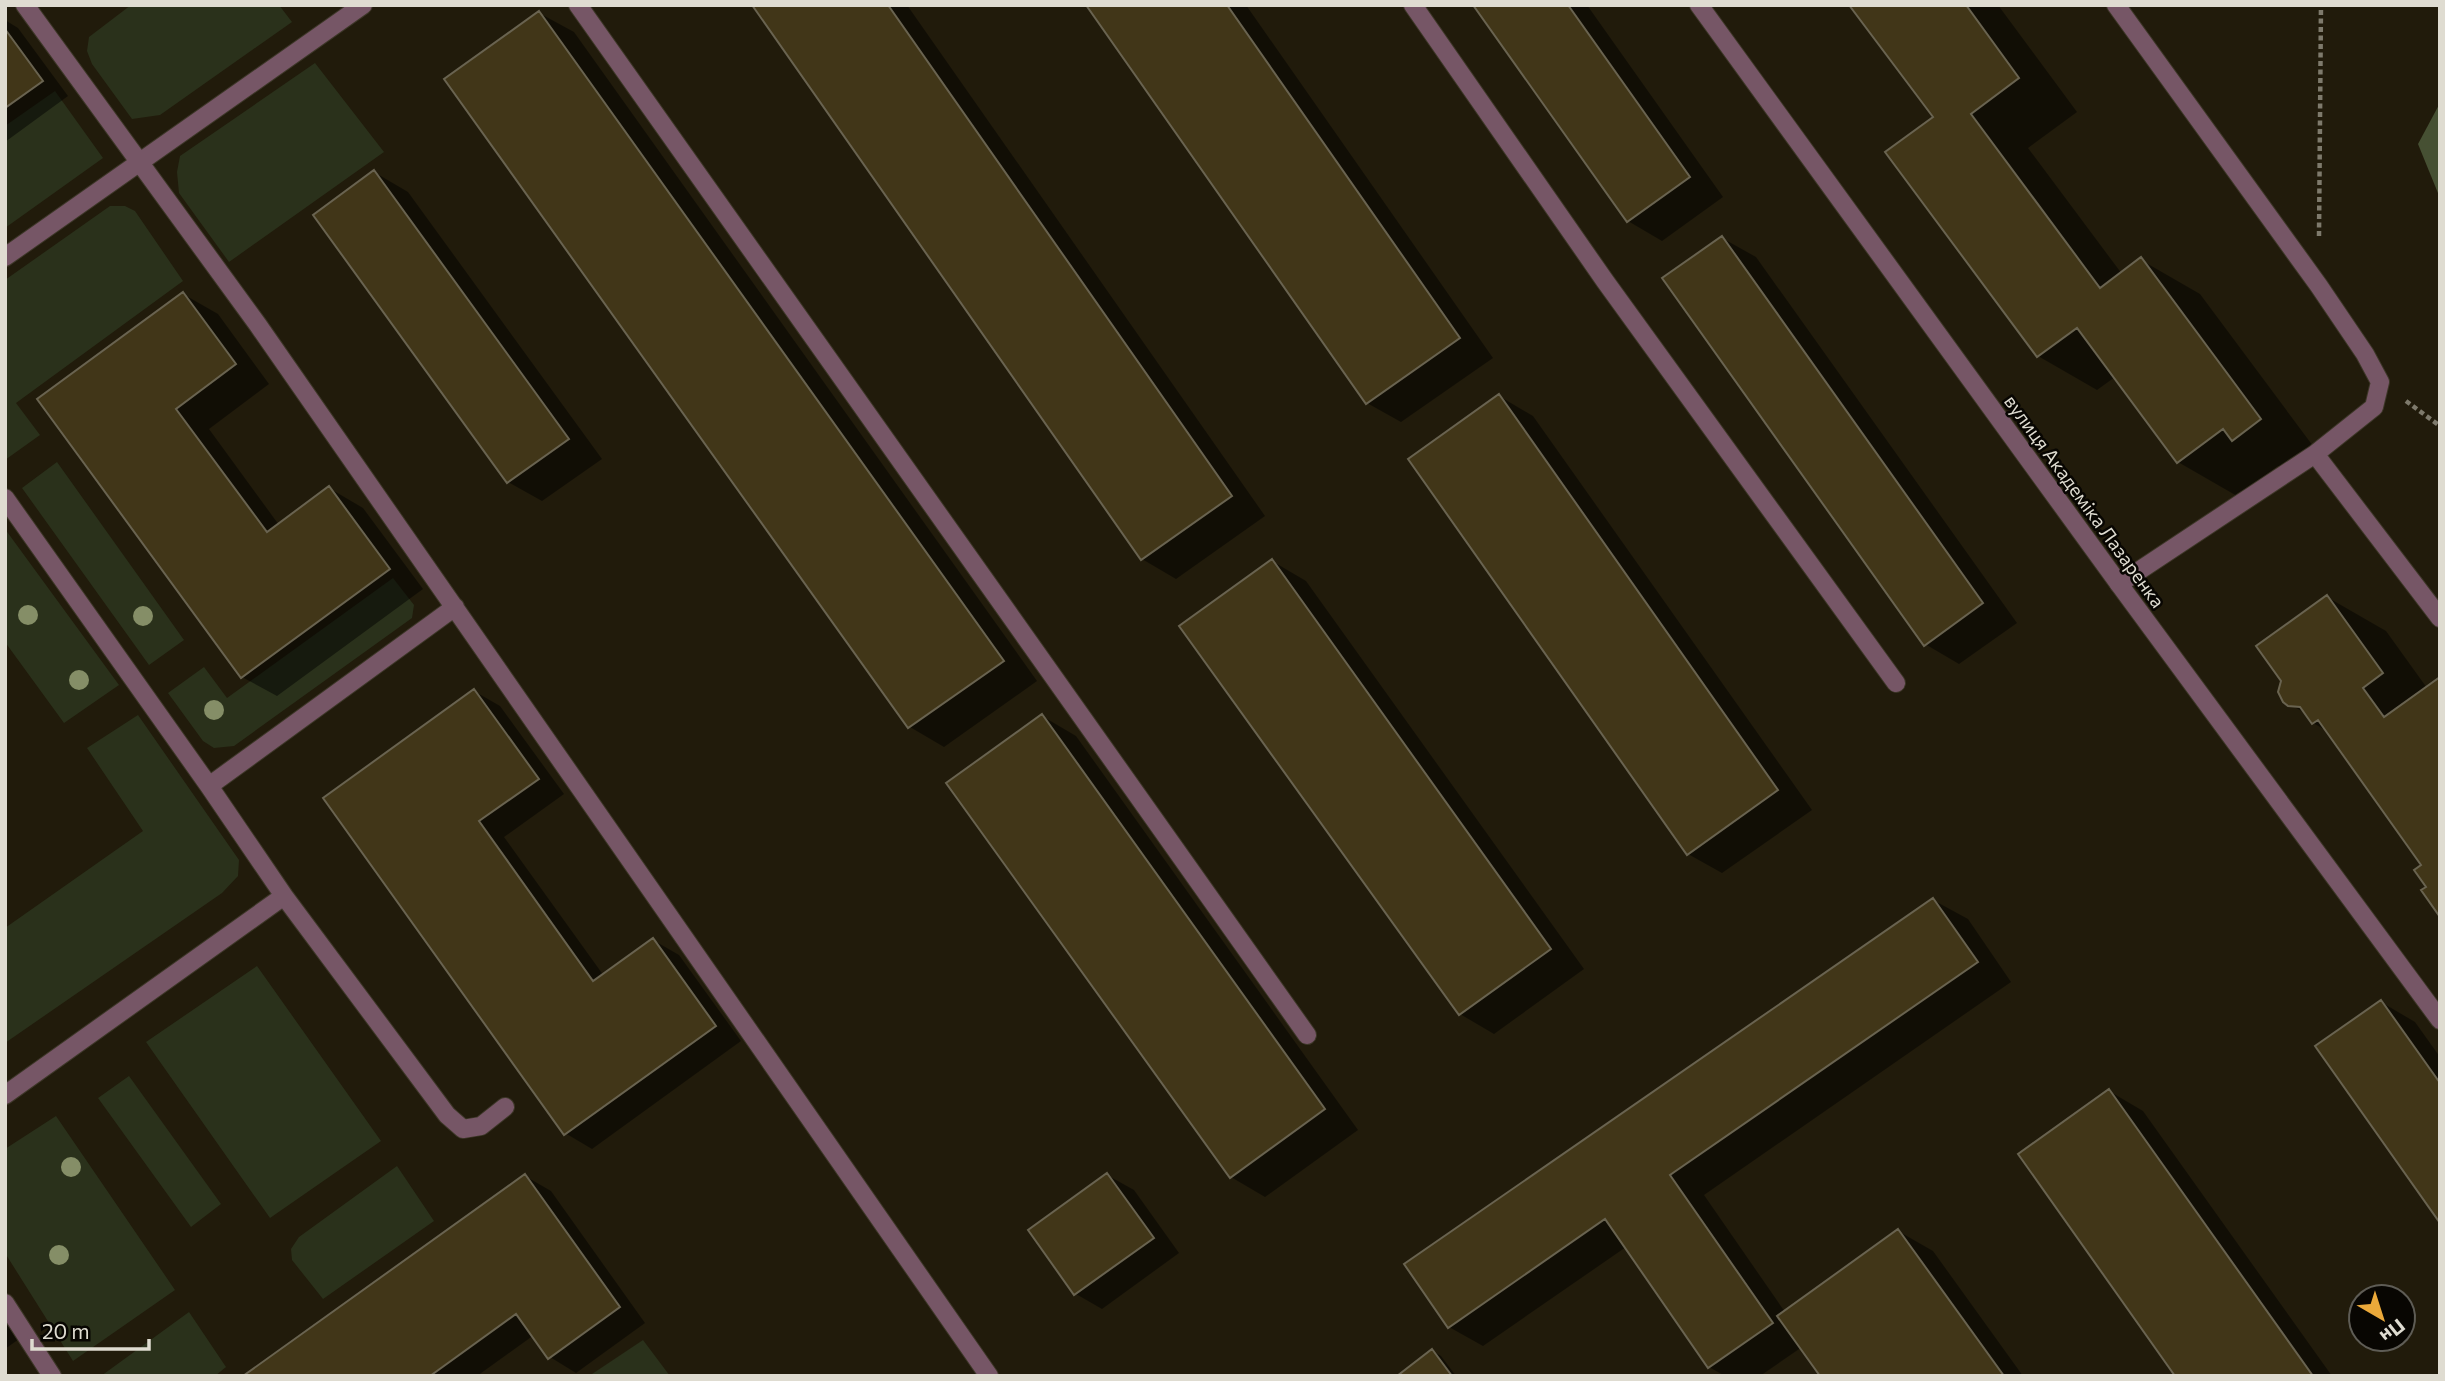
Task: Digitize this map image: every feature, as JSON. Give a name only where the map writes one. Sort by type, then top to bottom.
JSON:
[{"type":"street","points":[[25,5],[258,325],[989,1376]]},
{"type":"street","points":[[5,257],[363,5]]},
{"type":"street","points":[[578,5],[1307,1035]]},
{"type":"street","points":[[1413,5],[1605,281],[1896,683]]},
{"type":"street","name":"вулиця Академіка Лазаренка","points":[[1699,5],[2119,584],[2440,1020]]},
{"type":"street","points":[[2116,5],[2319,286],[2365,354],[2380,382],[2374,407],[2315,454],[2119,584]]},
{"type":"street","points":[[2315,454],[2440,618]]},
{"type":"street","points":[[5,498],[284,896],[447,1115],[463,1129],[481,1126],[505,1107]]},
{"type":"street","points":[[209,786],[455,607]]},
{"type":"street","points":[[5,1095],[284,896]]},
{"type":"street","points":[[5,1303],[52,1376]]},
{"type":"path","points":[[2319,286],[2321,5]]},
{"type":"path","points":[[2380,382],[2440,426]]},
{"type":"green space","points":[[131,5],[279,5],[292,22],[160,115],[132,119],[92,64],[87,51],[89,37]]},
{"type":"green space","points":[[315,63],[384,152],[229,262],[179,193],[177,172],[180,156]]},
{"type":"green space","points":[[55,91],[103,158],[5,228],[5,126]]},
{"type":"green space","points":[[2440,103],[2440,198],[2418,144]]},
{"type":"green space","points":[[110,206],[125,206],[135,211],[183,281],[16,403],[40,435],[5,460],[5,280]]},
{"type":"green space","points":[[57,462],[184,640],[149,665],[22,488]]},
{"type":"green space","points":[[5,529],[119,685],[64,723],[5,642]]},
{"type":"green space","points":[[393,578],[414,605],[412,618],[234,746],[214,748],[203,741],[168,693],[204,667],[227,698]]},
{"type":"green space","points":[[138,715],[239,860],[238,876],[222,893],[5,1043],[5,928],[143,831],[87,748]]},
{"type":"green space","points":[[257,966],[381,1141],[270,1218],[146,1042]]},
{"type":"green space","points":[[129,1076],[221,1204],[191,1227],[98,1098]]},
{"type":"green space","points":[[56,1116],[175,1290],[73,1361],[5,1253],[5,1149]]},
{"type":"green space","points":[[397,1166],[434,1221],[323,1299],[292,1260],[291,1249],[299,1237]]},
{"type":"green space","points":[[189,1312],[226,1367],[215,1376],[101,1376]]},
{"type":"green space","points":[[643,1340],[670,1376],[589,1376]]},
{"type":"building","points":[[752,5],[888,5],[1232,496],[1141,560]]},
{"type":"building","points":[[1086,5],[1227,5],[1460,338],[1366,404]]},
{"type":"building","points":[[1473,5],[1568,5],[1690,177],[1627,222]]},
{"type":"building","points":[[1849,5],[1966,5],[2019,78],[1971,114],[2100,288],[2141,257],[2261,419],[2232,441],[2223,429],[2177,463],[2077,328],[2037,357],[1885,152],[1933,117]]},
{"type":"building","points":[[539,11],[1004,661],[908,728],[444,79]]},
{"type":"building","points":[[5,29],[43,81],[5,108]]},
{"type":"building","points":[[374,170],[569,439],[507,483],[313,215]]},
{"type":"building","points":[[1722,236],[1983,603],[1924,646],[1662,278]]},
{"type":"building","points":[[183,292],[236,364],[176,409],[267,532],[329,486],[390,569],[241,678],[37,399]]},
{"type":"building","points":[[1499,394],[1778,790],[1687,855],[1408,459]]},
{"type":"building","points":[[1272,559],[1551,949],[1459,1015],[1179,626]]},
{"type":"building","points":[[2327,595],[2383,673],[2363,688],[2384,717],[2440,677],[2440,917],[2421,890],[2426,887],[2414,870],[2421,865],[2318,720],[2312,724],[2300,707],[2288,706],[2283,702],[2278,692],[2281,681],[2256,646]]},
{"type":"building","points":[[474,689],[539,779],[479,821],[593,981],[653,938],[716,1026],[564,1135],[323,798]]},
{"type":"building","points":[[1042,714],[1325,1109],[1230,1178],[946,783]]},
{"type":"building","points":[[1933,898],[1978,962],[1670,1175],[1773,1323],[1708,1368],[1605,1219],[1448,1328],[1404,1264]]},
{"type":"building","points":[[2381,1000],[2440,1083],[2440,1223],[2315,1046]]},
{"type":"building","points":[[2109,1089],[2313,1376],[2175,1376],[2018,1154]]},
{"type":"building","points":[[1107,1173],[1154,1238],[1074,1295],[1028,1230]]},
{"type":"building","points":[[525,1174],[620,1307],[548,1359],[516,1314],[430,1376],[243,1376]]},
{"type":"building","points":[[1898,1229],[2004,1376],[1820,1376],[1777,1316]]},
{"type":"building","points":[[1432,1349],[1452,1376],[1397,1376]]}]
